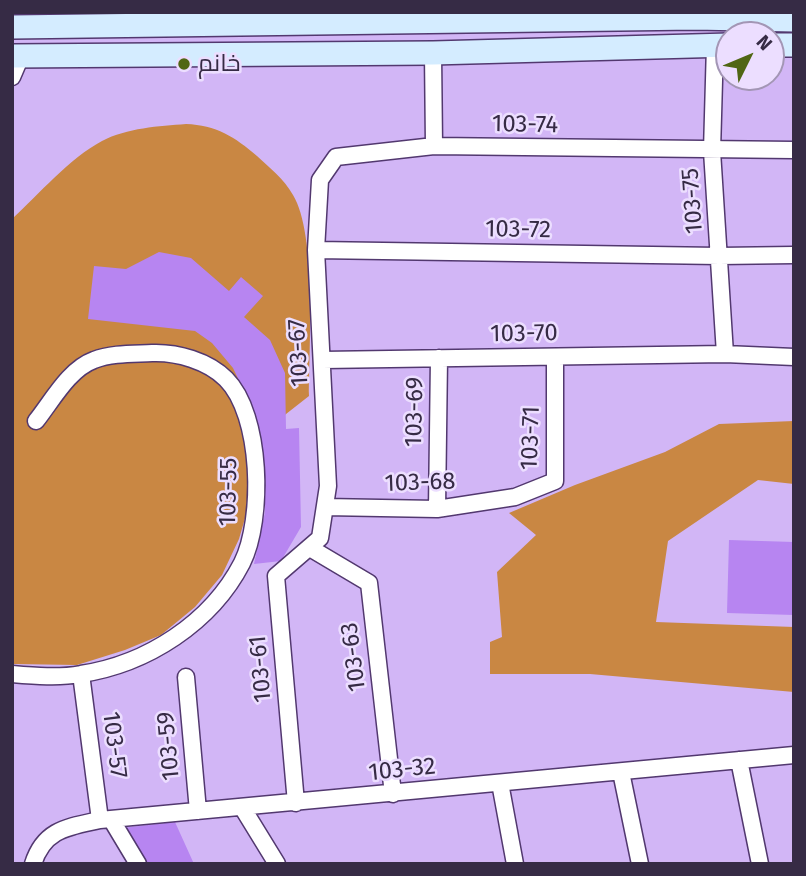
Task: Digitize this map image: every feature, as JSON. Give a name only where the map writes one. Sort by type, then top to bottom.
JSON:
[{"type":"main road","points":[[24,22],[164,18],[695,15],[794,20]]},
{"type":"main road","points":[[15,63],[715,45]]},
{"type":"street","points":[[433,53],[433,146]]},
{"type":"street","name":"103-75","points":[[718,91],[712,151],[725,354]]},
{"type":"street","name":"103-74","points":[[336,157],[433,146],[794,150]]},
{"type":"street","name":"103-67","points":[[310,548],[320,538],[328,486],[316,250],[320,180],[336,157]]},
{"type":"street","name":"103-72","points":[[316,250],[794,255]]},
{"type":"street","name":"103-55","points":[[12,674],[81,674],[140,656],[178,636],[227,586],[242,562],[254,527],[257,488],[253,448],[240,400],[225,379],[208,367],[178,355],[129,354],[94,360],[78,369],[36,421]]},
{"type":"street","name":"103-70","points":[[323,360],[725,354],[794,357]]},
{"type":"street","name":"103-71","points":[[515,497],[555,481],[555,357]]},
{"type":"street","name":"103-69","points":[[437,509],[439,358]]},
{"type":"street","name":"103-68","points":[[325,507],[437,509],[515,497]]},
{"type":"street","name":"103-63","points":[[310,548],[369,583],[393,794]]},
{"type":"street","name":"103-61","points":[[296,803],[275,576],[310,548]]},
{"type":"street","name":"103-57","points":[[81,674],[106,820]]},
{"type":"street","name":"103-59","points":[[186,677],[198,811]]},
{"type":"street","name":"103-32","points":[[33,864],[39,847],[50,835],[78,825],[106,820],[794,755]]},
{"type":"street","points":[[739,760],[760,864]]},
{"type":"street","points":[[621,772],[640,864]]},
{"type":"street","points":[[500,783],[515,864]]},
{"type":"street","points":[[242,807],[277,864]]},
{"type":"street","points":[[106,820],[138,864]]},
{"type":"shaded area","points":[[186,124],[216,130],[241,143],[276,174],[293,195],[301,213],[309,263],[309,396],[272,425],[239,539],[222,575],[195,607],[161,635],[77,665],[12,664],[12,219],[67,167],[102,141],[132,130]]},
{"type":"shaded area","points":[[794,421],[794,484],[758,480],[668,541],[656,622],[794,627],[794,692],[590,674],[490,674],[490,642],[502,637],[497,572],[536,535],[509,513],[665,452],[719,424]]},
{"type":"building","points":[[159,252],[191,258],[229,291],[241,277],[263,296],[244,317],[270,340],[285,373],[286,429],[299,428],[301,527],[281,561],[254,564],[265,512],[262,458],[253,410],[233,368],[212,343],[195,331],[88,319],[94,266],[126,269]]},
{"type":"building","points":[[729,540],[794,542],[794,615],[727,613]]},
{"type":"building","points":[[175,822],[194,864],[142,864],[121,828]]},
{"type":"place","name":"خانم","points":[[184,64]]}]
